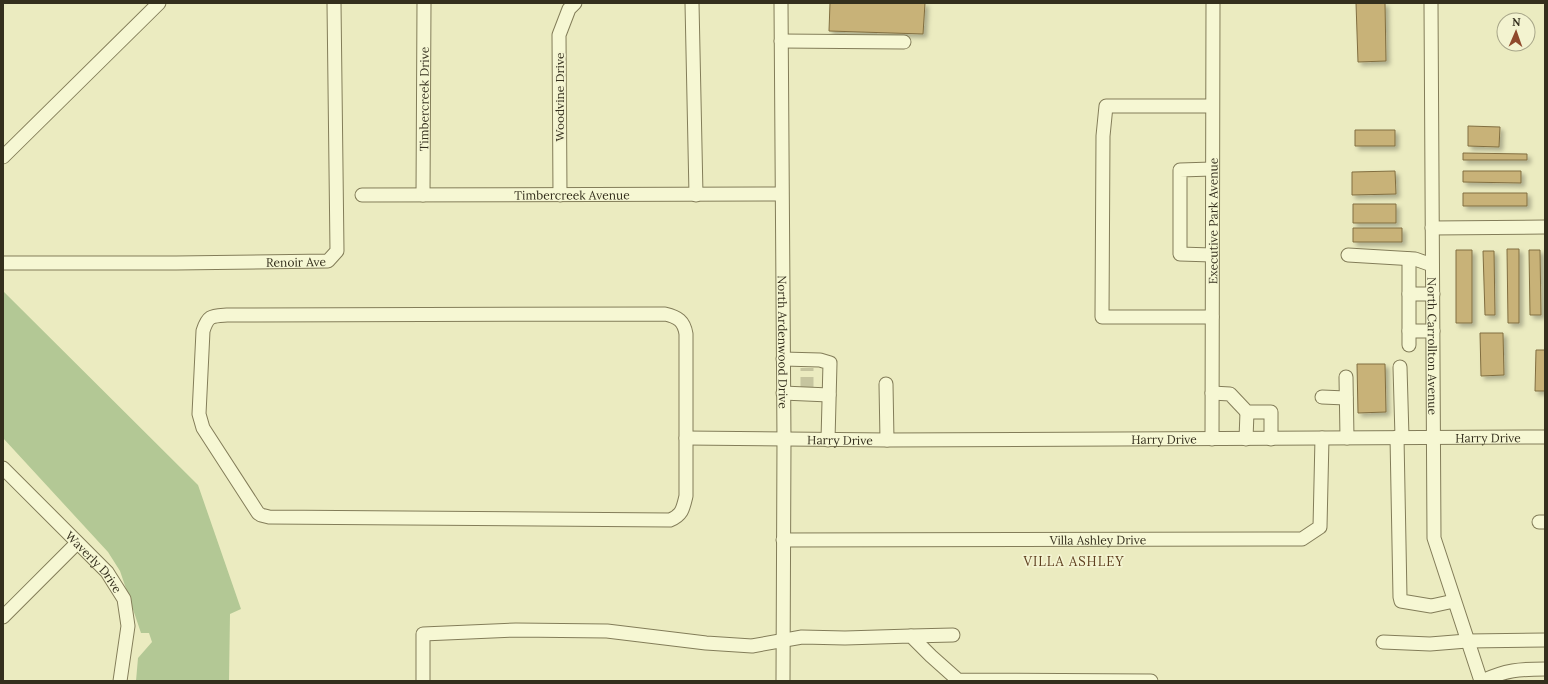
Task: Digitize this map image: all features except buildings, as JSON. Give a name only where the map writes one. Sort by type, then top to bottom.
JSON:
[{"type":"street","points":[[3,157],[159,3]]},
{"type":"street","name":"Renoir Ave","points":[[3,263],[328,261],[337,251],[334,3]]},
{"type":"street","name":"Timbercreek Drive","points":[[423,195],[424,3]]},
{"type":"street","name":"Woodvine Drive","points":[[560,195],[559,36],[569,9],[575,3]]},
{"type":"street","points":[[692,3],[696,195]]},
{"type":"street","name":"North Ardenwood Drive","points":[[781,3],[781,194],[784,440],[783,681]]},
{"type":"street","name":"Executive Park Avenue","points":[[1212,439],[1213,3]]},
{"type":"street","name":"North Carrollton Avenue","points":[[1431,3],[1434,538],[1478,680]]},
{"type":"street","points":[[781,41],[904,42]]},
{"type":"street","points":[[1212,106],[1106,106],[1103,136],[1102,317],[1212,317]]},
{"type":"street","points":[[1212,169],[1180,170],[1180,254],[1212,254]]},
{"type":"street","name":"Timbercreek Avenue","points":[[362,195],[781,194]]},
{"type":"street","points":[[1432,228],[1545,227]]},
{"type":"street","points":[[1348,255],[1409,259],[1432,265]]},
{"type":"street","points":[[1409,259],[1409,345]]},
{"type":"street","points":[[1409,294],[1432,294]]},
{"type":"street","points":[[665,314],[681,320],[685,326],[686,438],[686,496],[683,512],[676,518],[670,520],[261,516],[203,428],[199,414],[203,331],[206,321],[213,316],[227,315],[665,314]]},
{"type":"street","points":[[1409,331],[1433,330]]},
{"type":"street","points":[[783,359],[811,364],[830,363],[828,440]]},
{"type":"street","points":[[1400,367],[1399,582],[1401,602],[1431,606],[1454,601]]},
{"type":"street","points":[[1346,377],[1347,438]]},
{"type":"street","points":[[886,384],[887,440]]},
{"type":"street","points":[[783,393],[810,392],[829,395]]},
{"type":"street","points":[[1212,393],[1230,394],[1247,412],[1246,439]]},
{"type":"street","points":[[1322,397],[1346,398]]},
{"type":"street","points":[[1247,412],[1271,412],[1271,439]]},
{"type":"street","name":"Harry Drive","points":[[686,438],[887,440],[1271,439],[1434,436],[1545,437]]},
{"type":"street","name":"Villa Ashley Drive","points":[[783,540],[1302,539],[1320,527],[1322,438]]},
{"type":"street","name":"Waverly Drive","points":[[3,468],[107,572],[124,599],[128,626],[120,681]]},
{"type":"street","points":[[3,617],[77,543]]},
{"type":"street","points":[[424,681],[423,634],[516,630],[607,631],[706,643],[752,646],[802,637],[845,638],[954,635]]},
{"type":"street","points":[[911,636],[930,656],[958,680],[1151,681]]},
{"type":"street","points":[[1383,642],[1430,644],[1467,641],[1545,640]]},
{"type":"street","points":[[1478,680],[1500,673],[1517,670],[1545,669]]},
{"type":"green space","points":[[3,291],[198,485],[241,609],[230,614],[229,681],[136,681],[138,658],[152,642],[149,633],[141,633],[120,571],[108,552],[3,438]]},
{"type":"tunnel","points":[[807,368],[807,390]]},
{"type":"district","name":"VILLA ASHLEY","points":[[1074,561]]}]
